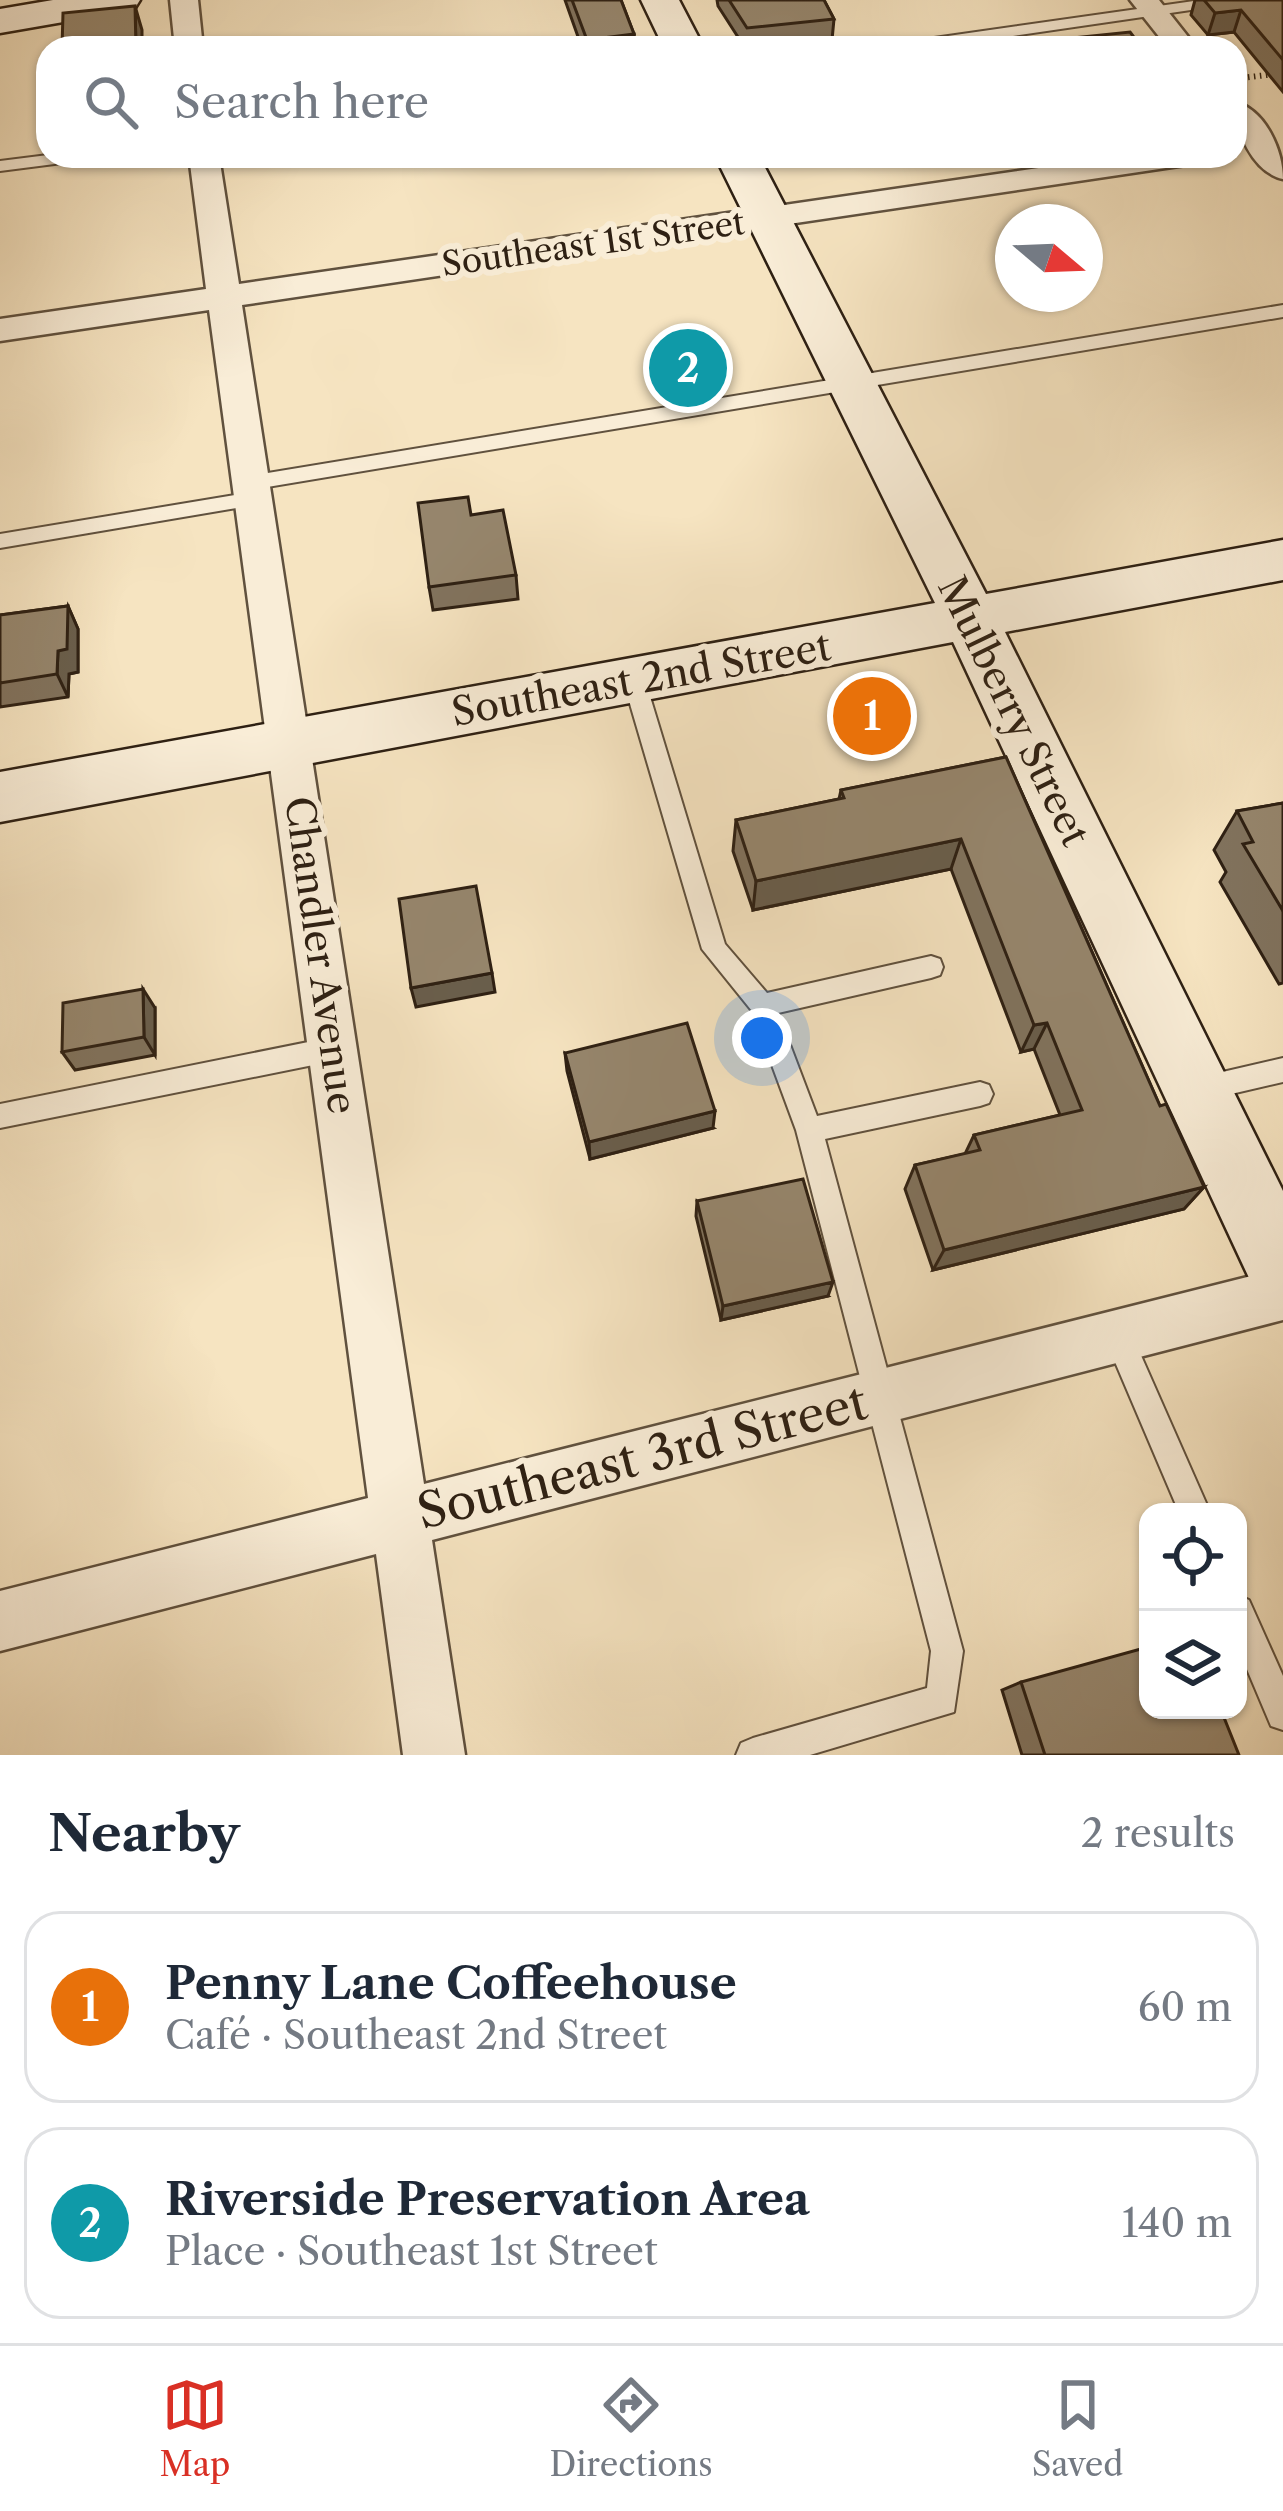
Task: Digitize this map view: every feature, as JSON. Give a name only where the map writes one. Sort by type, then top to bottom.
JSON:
[{"type":"street","points":[[0,21],[121,0]]},
{"type":"street","points":[[184,0],[188,36]]},
{"type":"street","points":[[660,0],[678,36]]},
{"type":"street","points":[[1148,5],[1173,36]]},
{"type":"street","points":[[1260,145],[1283,170]]},
{"type":"street","name":"Chandler Avenue","points":[[206,168],[434,1755]]},
{"type":"street","name":"Mulberry Street","points":[[742,168],[970,619],[1283,1269]]},
{"type":"street","name":"Southeast 1st Street","points":[[0,329],[1105,168]]},
{"type":"street","name":"Southeast 2nd Street","points":[[0,797],[1282,562]]},
{"type":"street","name":"Southeast 3rd Street","points":[[0,1621],[1283,1294]]},
{"type":"lane","points":[[968,36],[1148,5],[1232,0]]},
{"type":"lane","points":[[0,166],[36,161]]},
{"type":"lane","points":[[0,541],[252,491],[1283,311]]},
{"type":"lane","points":[[634,680],[714,950],[762,1005],[808,1130],[853,1281],[947,1651],[942,1700],[754,1755]]},
{"type":"lane","points":[[762,1005],[931,967]]},
{"type":"lane","points":[[0,1116],[334,1049]]},
{"type":"lane","points":[[1198,1090],[1283,1070]]},
{"type":"lane","points":[[808,1130],[980,1094]]},
{"type":"lane","points":[[1118,1336],[1191,1503]]},
{"type":"lane","points":[[1247,1632],[1283,1714]]},
{"type":"path","points":[[1247,78],[1276,74]]},
{"type":"building","points":[[572,0],[621,0],[634,34],[586,36]]},
{"type":"building","points":[[729,0],[824,0],[834,19],[747,28]]},
{"type":"building","points":[[1204,0],[1283,0],[1283,60],[1241,10],[1215,13]]},
{"type":"building","points":[[135,6],[136,36],[62,36],[63,13]]},
{"type":"building","points":[[468,497],[471,515],[503,510],[516,575],[429,587],[418,503]]},
{"type":"building","points":[[68,606],[67,649],[58,651],[57,674],[0,683],[0,615]]},
{"type":"building","points":[[1006,757],[1160,1106],[1166,1104],[1204,1187],[944,1250],[915,1165],[980,1150],[974,1135],[1082,1110],[1047,1023],[1034,1025],[961,839],[756,881],[736,820],[844,798],[841,790]]},
{"type":"building","points":[[1283,803],[1283,911],[1243,844],[1253,842],[1237,811]]},
{"type":"building","points":[[476,886],[492,973],[411,988],[399,899]]},
{"type":"building","points":[[143,989],[144,1037],[62,1052],[63,1003]]},
{"type":"building","points":[[687,1023],[715,1111],[589,1142],[565,1053]]},
{"type":"building","points":[[803,1179],[833,1282],[723,1306],[697,1201]]},
{"type":"building","points":[[1139,1649],[1139,1719],[1225,1719],[1239,1755],[1045,1755],[1021,1682]]},
{"type":"place","name":"Riverside Preservation Area","points":[[688,368]]},
{"type":"place","name":"Penny Lane Coffeehouse","points":[[872,716]]}]
